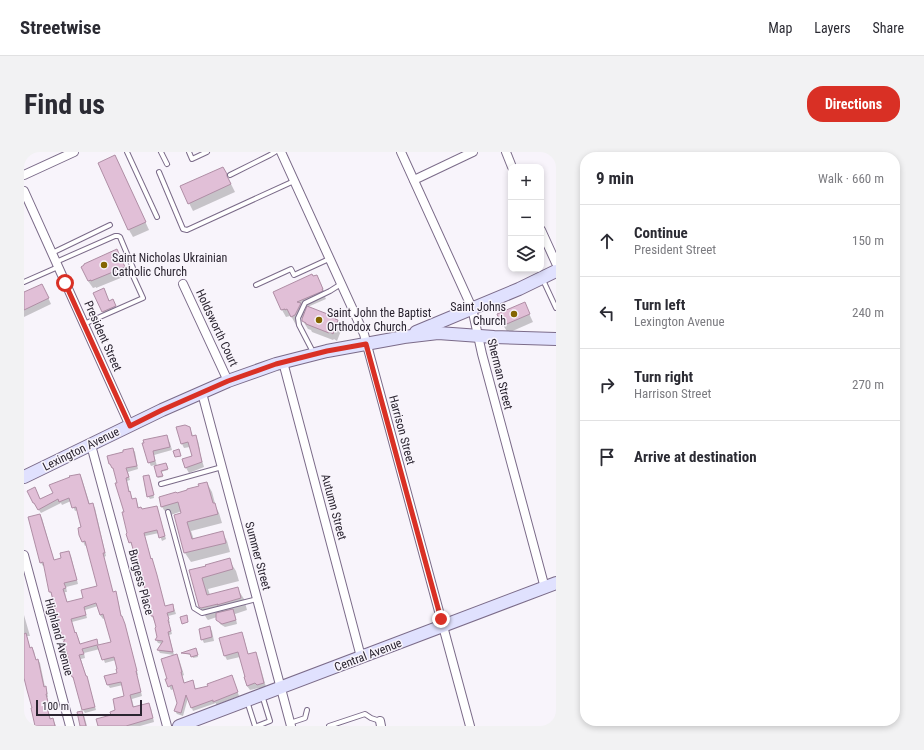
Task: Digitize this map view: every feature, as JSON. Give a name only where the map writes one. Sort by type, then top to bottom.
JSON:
[{"type":"main road","points":[[404,337],[518,289],[556,271]]},
{"type":"main road","name":"Lexington Avenue","points":[[24,477],[202,392],[228,381],[283,362],[327,351],[404,337],[438,333],[556,339]]},
{"type":"main road","name":"Central Avenue","points":[[179,726],[550,586]]},
{"type":"street","points":[[24,174],[74,152]]},
{"type":"street","name":"Harrison Street","points":[[281,152],[364,334],[470,726]]},
{"type":"street","name":"Sherman Street","points":[[401,152],[472,308],[482,354],[550,586]]},
{"type":"street","points":[[414,180],[473,152]]},
{"type":"street","points":[[506,152],[511,164]]},
{"type":"street","name":"President Street","points":[[24,191],[130,426]]},
{"type":"street","points":[[544,236],[556,263]]},
{"type":"street","name":"Holdsworth Court","points":[[183,284],[228,381]]},
{"type":"street","name":"Autumn Street","points":[[283,362],[361,657]]},
{"type":"street","name":"Summer Street","points":[[202,392],[291,724]]},
{"type":"street","name":"Burgess Place","points":[[91,444],[167,726]]},
{"type":"street","name":"Highland Avenue","points":[[24,555],[70,726]]},
{"type":"lane","points":[[127,152],[157,217]]},
{"type":"lane","points":[[162,152],[168,164]]},
{"type":"lane","points":[[189,152],[192,159],[207,152]]},
{"type":"lane","points":[[230,175],[275,152]]},
{"type":"lane","points":[[159,172],[183,229],[187,230],[294,181]]},
{"type":"lane","points":[[52,253],[110,226]]},
{"type":"lane","points":[[24,282],[115,236],[120,237],[133,268],[133,276],[143,298],[84,324]]},
{"type":"lane","points":[[256,285],[291,269],[294,275],[330,258]]},
{"type":"lane","points":[[542,278],[556,308]]},
{"type":"lane","points":[[314,354],[299,325],[298,318],[305,303],[341,284]]},
{"type":"lane","points":[[161,484],[222,467]]},
{"type":"lane","points":[[168,512],[194,608],[202,613],[257,599]]},
{"type":"lane","points":[[247,700],[256,726],[270,721],[262,695]]},
{"type":"lane","points":[[291,724],[305,718],[307,710]]},
{"type":"lane","points":[[329,726],[365,714],[380,724]]},
{"type":"building","points":[[115,155],[146,222],[128,230],[98,163]]},
{"type":"building","points":[[223,167],[231,184],[188,204],[180,186]]},
{"type":"building","name":"Saint Nicholas Ukrainian Catholic Church","points":[[117,249],[125,267],[88,281],[81,267],[84,264]]},
{"type":"building","points":[[312,274],[313,276],[317,275],[323,291],[297,302],[301,303],[295,315],[291,317],[287,309],[281,310],[273,292]]},
{"type":"building","points":[[42,284],[49,298],[24,310],[24,292]]},
{"type":"building","points":[[104,288],[109,301],[113,299],[116,306],[102,312],[93,293]]},
{"type":"building","name":"Saint Johns Church","points":[[525,302],[530,314],[502,326],[497,314]]},
{"type":"building","name":"Saint John the Baptist Orthodox Church","points":[[307,306],[335,317],[335,319],[338,320],[333,334],[306,324],[302,321]]},
{"type":"building","points":[[185,425],[190,427],[192,436],[196,435],[202,462],[185,468],[182,459],[192,456],[188,442],[181,444],[176,427]]},
{"type":"building","points":[[167,435],[170,447],[153,451],[155,461],[148,463],[142,443],[144,443],[143,440]]},
{"type":"building","points":[[133,448],[137,466],[126,468],[129,477],[126,478],[129,492],[130,491],[132,499],[136,498],[138,508],[141,507],[142,509],[157,506],[165,536],[159,538],[157,530],[144,533],[165,606],[173,604],[174,611],[167,613],[171,631],[168,632],[173,652],[157,650],[163,641],[155,640],[157,637],[156,627],[149,609],[142,576],[141,577],[131,542],[129,543],[126,534],[122,512],[124,512],[115,483],[117,483],[113,468],[109,464],[107,456]]},
{"type":"building","points":[[179,449],[181,456],[175,457],[173,451]]},
{"type":"building","points":[[166,463],[168,469],[161,471],[163,476],[157,477],[154,466]]},
{"type":"building","points":[[80,474],[89,504],[93,503],[105,553],[103,553],[113,592],[116,591],[121,616],[125,624],[137,671],[141,692],[130,695],[133,707],[149,703],[153,718],[126,726],[98,726],[96,719],[111,715],[110,712],[115,710],[113,699],[124,696],[121,682],[107,685],[104,676],[117,673],[114,657],[102,660],[97,645],[82,649],[84,654],[79,655],[87,676],[95,707],[82,710],[73,677],[68,665],[70,664],[63,645],[65,639],[59,637],[61,633],[57,616],[55,616],[53,609],[55,609],[51,592],[49,592],[43,562],[40,563],[28,517],[40,514],[54,560],[61,558],[60,553],[69,551],[77,580],[64,583],[66,588],[63,589],[67,602],[83,598],[81,590],[97,586],[85,541],[82,542],[79,535],[78,528],[81,527],[76,507],[72,508],[69,498],[59,502],[58,499],[38,510],[27,491],[35,487],[40,499],[53,493],[49,485],[70,477],[69,476]],"holes":[[[96,603],[100,615],[103,614],[111,642],[98,645],[97,639],[80,644],[71,619],[86,615],[84,607]]]},
{"type":"building","points":[[149,475],[154,495],[147,497],[143,476]]},
{"type":"building","points":[[207,482],[218,514],[187,522],[192,539],[223,531],[226,543],[184,553],[174,515],[181,513],[178,502],[161,507],[159,497],[187,490],[199,486],[198,484]]},
{"type":"building","points":[[230,558],[233,569],[202,578],[207,595],[238,587],[241,598],[217,605],[218,604],[201,608],[199,607],[189,570]]},
{"type":"building","points":[[233,609],[236,620],[222,624],[216,620],[216,613]]},
{"type":"building","points":[[187,615],[188,622],[182,624],[180,617]]},
{"type":"building","points":[[210,626],[212,637],[201,640],[199,629]]},
{"type":"building","points":[[242,632],[248,654],[256,652],[264,683],[257,685],[255,683],[247,686],[238,652],[224,656],[219,638]]},
{"type":"building","points":[[26,633],[30,648],[32,647],[36,660],[38,659],[44,687],[46,686],[48,702],[46,703],[50,719],[53,718],[55,726],[35,726],[24,678],[24,634]]},
{"type":"building","points":[[196,648],[198,655],[191,657],[190,654],[181,653]]},
{"type":"building","points":[[177,654],[184,683],[193,680],[195,689],[208,686],[207,684],[232,675],[238,692],[213,702],[213,700],[191,708],[186,695],[181,713],[174,711],[177,703],[172,685],[168,687],[165,679],[167,679],[161,659]]},
{"type":"building","points":[[82,711],[86,726],[80,726],[77,712]]},
{"type":"place","name":"Saint Nicholas Ukrainian Catholic Church","points":[[104,265]]},
{"type":"place","name":"Saint Johns Church","points":[[514,314]]},
{"type":"place","name":"Saint John the Baptist Orthodox Church","points":[[319,320]]},
{"type":"route","points":[[65,283],[130,426],[228,381],[276,364],[327,351],[366,344],[441,619]]}]
